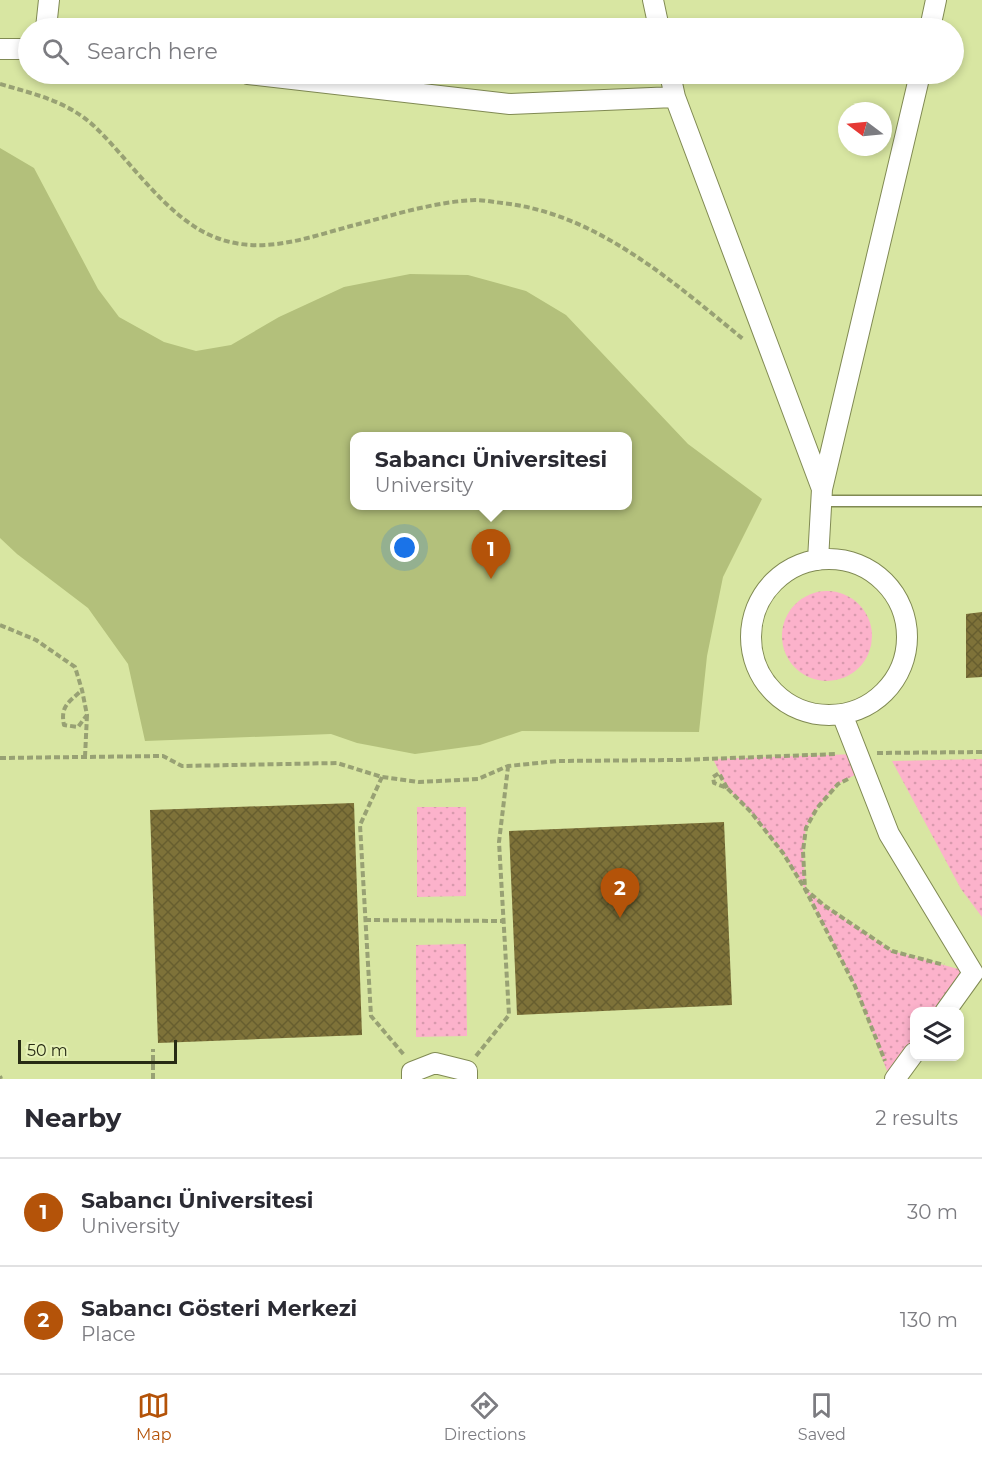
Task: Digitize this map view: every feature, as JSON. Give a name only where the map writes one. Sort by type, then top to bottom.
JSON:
[{"type":"street","points":[[47,18],[49,0]]},
{"type":"street","points":[[653,0],[657,18]]},
{"type":"street","points":[[932,18],[936,0]]},
{"type":"street","points":[[0,49],[18,50]]},
{"type":"street","points":[[335,84],[510,104],[675,97]]},
{"type":"street","points":[[672,84],[822,495]]},
{"type":"street","points":[[818,560],[822,495],[918,84]]},
{"type":"street","points":[[818,560],[848,561],[875,574],[896,597],[906,625],[905,655],[892,683],[870,704],[842,714],[812,713],[784,701],[763,678],[752,650],[754,619],[766,591],[789,570],[818,560]]},
{"type":"street","points":[[842,714],[889,834],[977,977],[949,1007]]},
{"type":"street","points":[[891,1075],[910,1058]]},
{"type":"street","points":[[412,1071],[435,1063],[467,1075]]},
{"type":"lane","points":[[822,495],[982,501]]},
{"type":"path","points":[[0,84],[56,100],[93,125],[136,172],[189,224],[218,238],[249,246],[278,244],[430,205],[476,200],[527,206],[578,222],[620,245],[702,305],[744,340]]},
{"type":"path","points":[[0,625],[36,640],[75,667],[87,715],[84,757]]},
{"type":"path","points":[[82,690],[66,706],[62,714],[64,725],[78,727],[87,715]]},
{"type":"path","points":[[0,758],[163,756],[182,766],[337,763],[382,777],[419,782],[478,779],[508,766],[558,761],[861,762],[982,752]]},
{"type":"path","points":[[861,762],[817,808],[806,828],[803,851],[806,889],[825,906],[892,951],[977,977]]},
{"type":"path","points":[[467,1075],[473,1060],[509,1015],[499,842],[508,766]]},
{"type":"path","points":[[382,777],[360,825],[371,1016],[412,1071]]},
{"type":"path","points":[[727,788],[750,811],[806,889],[855,986],[891,1075]]},
{"type":"path","points":[[365,920],[504,921]]},
{"type":"path","points":[[153,1049],[153,1079]]},
{"type":"shaded area","points":[[0,0],[982,0],[982,1079],[0,1079]]},
{"type":"shaded area","points":[[0,148],[34,168],[98,289],[119,317],[164,342],[196,351],[231,345],[279,317],[344,287],[410,274],[468,275],[526,291],[566,315],[688,444],[762,499],[723,577],[707,656],[699,732],[522,731],[480,745],[415,754],[357,743],[331,734],[145,741],[128,664],[88,608],[17,554],[0,538]]},
{"type":"shaded area","points":[[827,591],[844,594],[859,604],[869,619],[872,636],[869,653],[859,668],[844,678],[827,681],[810,678],[795,668],[785,653],[782,636],[785,619],[795,604],[810,594]]},
{"type":"shaded area","points":[[857,754],[864,770],[838,784],[817,808],[806,828],[803,851],[806,889],[825,906],[892,951],[973,973],[947,1007],[910,1007],[910,1056],[890,1079],[855,985],[805,889],[783,853],[750,811],[727,788],[713,759]]},
{"type":"shaded area","points":[[982,759],[982,917],[961,889],[892,761]]},
{"type":"shaded area","points":[[417,807],[466,807],[466,896],[417,897]]},
{"type":"shaded area","points":[[466,944],[467,1036],[416,1037],[416,945]]},
{"type":"building","points":[[982,612],[982,677],[966,678],[966,614]]},
{"type":"building","points":[[354,803],[362,1035],[158,1043],[150,810]]},
{"type":"building","points":[[724,822],[732,1005],[517,1015],[509,831]]},
{"type":"place","name":"Sabancı Üniversitesi","points":[[491,579]]},
{"type":"place","name":"Sabancı Gösteri Merkezi","points":[[620,918]]}]
